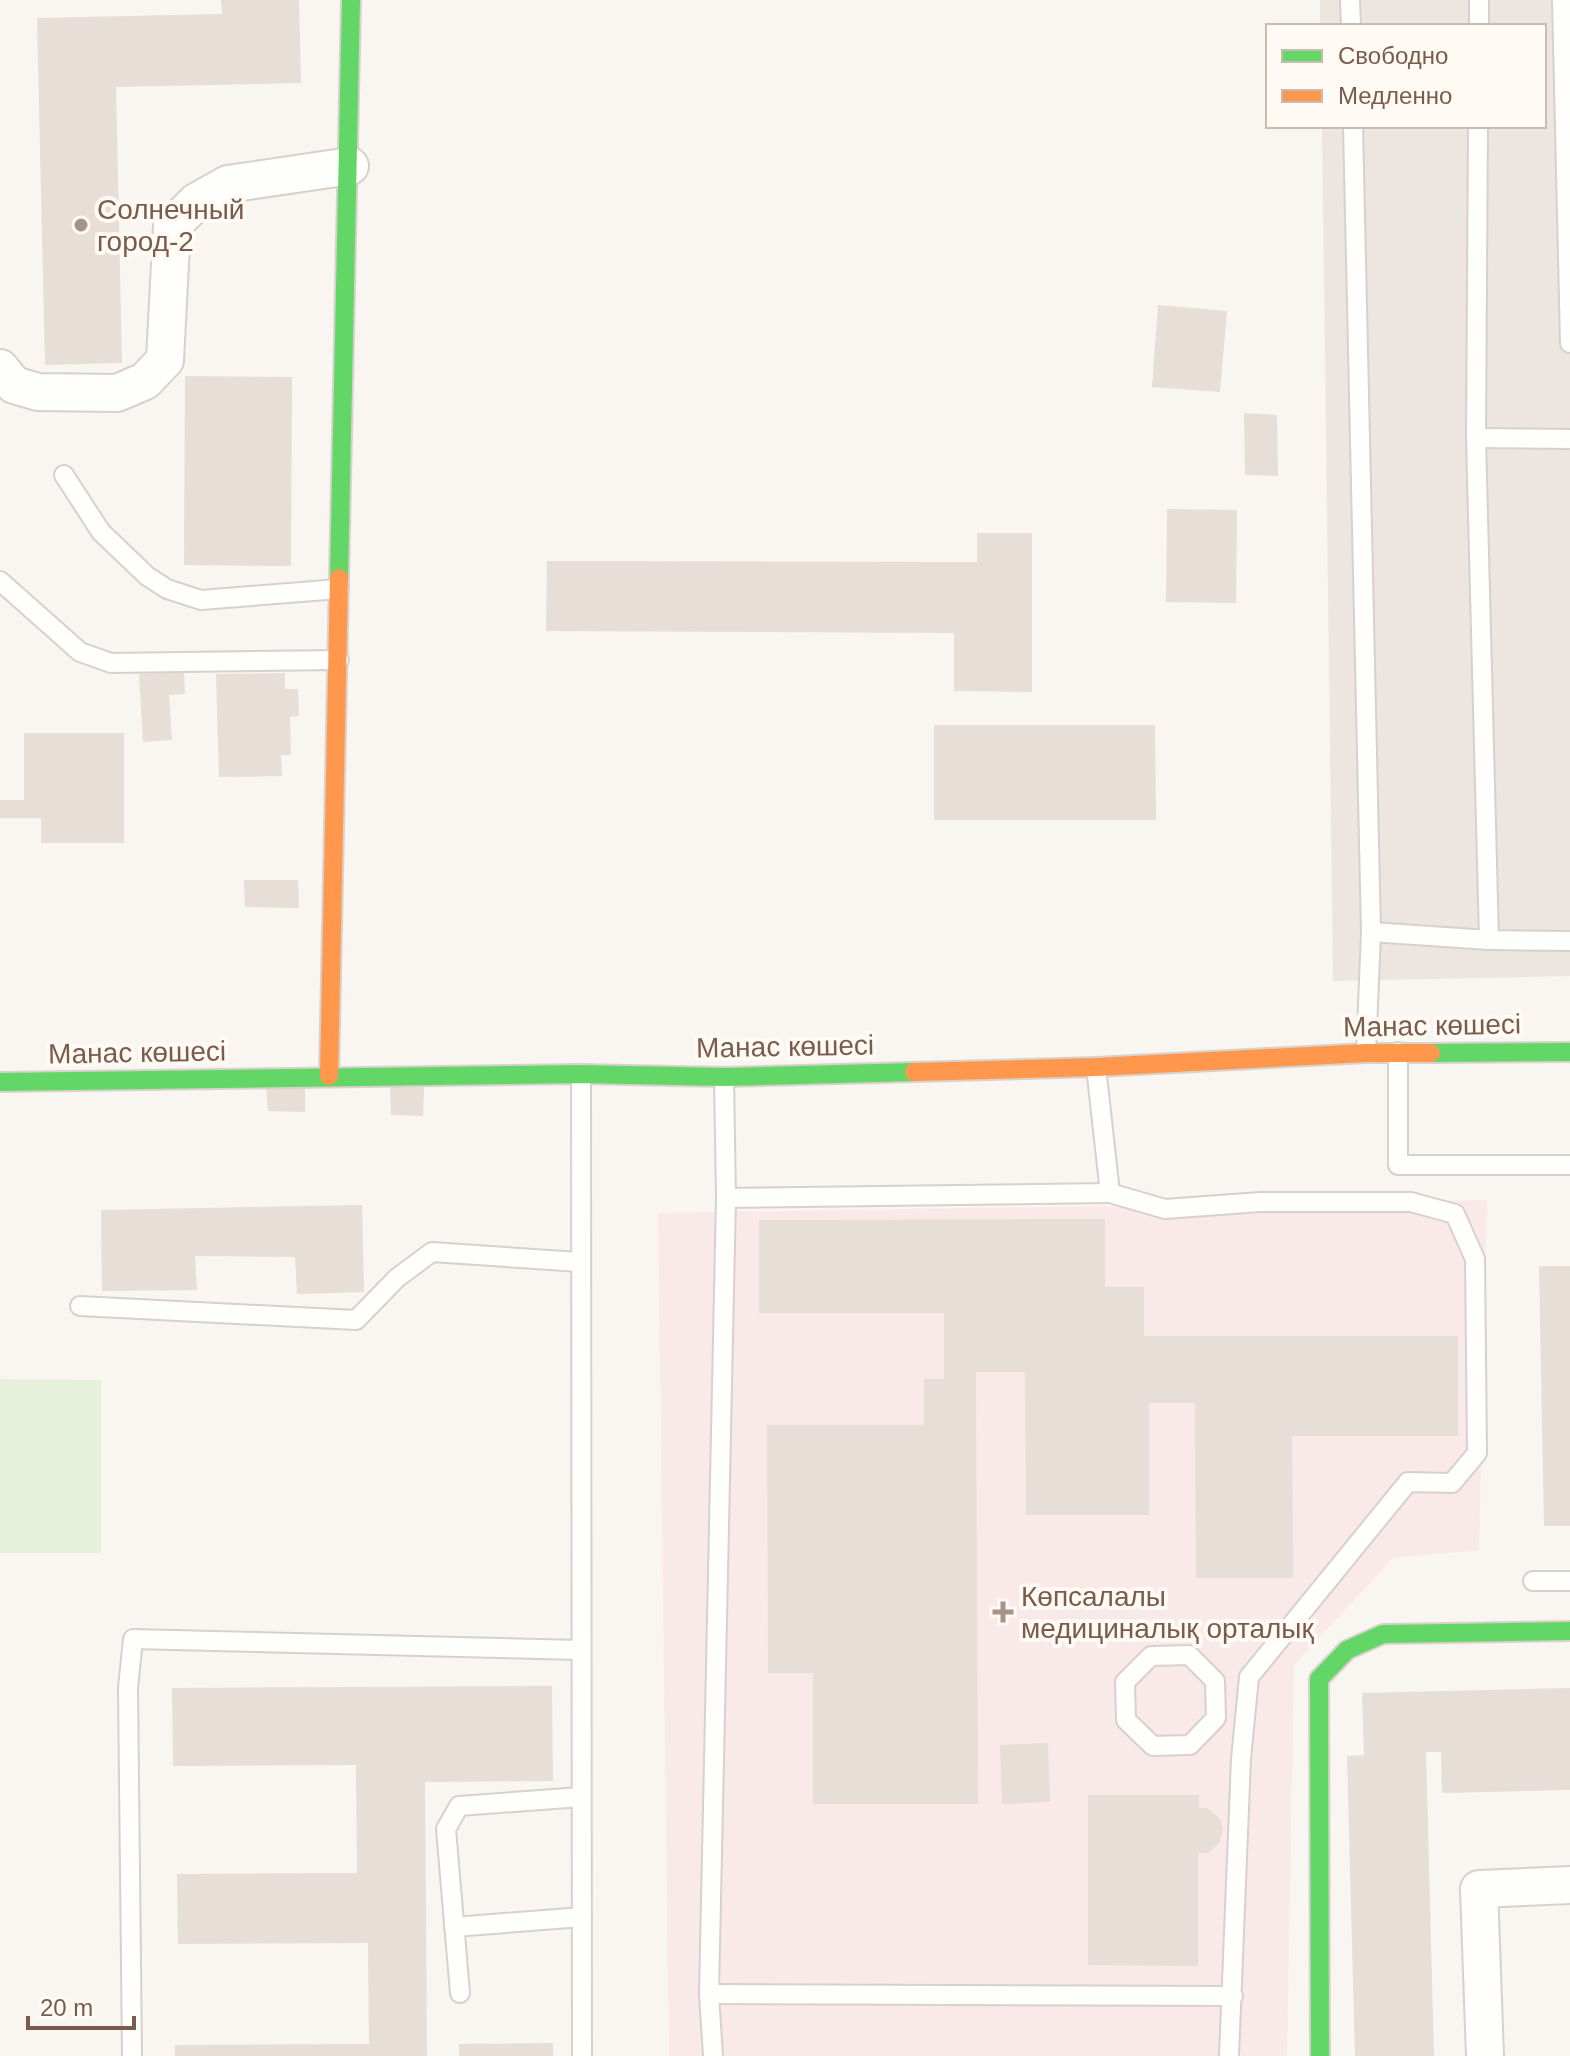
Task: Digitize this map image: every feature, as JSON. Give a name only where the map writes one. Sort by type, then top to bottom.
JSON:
[{"type":"street","points":[[329,1076],[351,0]]},
{"type":"street","points":[[0,368],[14,385],[38,392],[117,393],[145,381],[165,360],[172,226],[196,202],[228,184],[350,166]]},
{"type":"street","name":"Манас көшесі","points":[[0,1082],[581,1074],[724,1077],[1096,1067],[1398,1052],[1570,1052]]},
{"type":"street","points":[[1320,2056],[1319,1679],[1337,1656],[1362,1640],[1383,1634],[1570,1631]]},
{"type":"street","points":[[1485,2056],[1479,1889],[1570,1885]]},
{"type":"lane","points":[[1350,0],[1351,24]]},
{"type":"lane","points":[[1479,0],[1479,24]]},
{"type":"lane","points":[[1562,0],[1570,343]]},
{"type":"lane","points":[[1353,128],[1371,932],[1366,1053]]},
{"type":"lane","points":[[1478,128],[1476,438],[1489,940]]},
{"type":"lane","points":[[1476,438],[1570,439]]},
{"type":"lane","points":[[64,475],[101,532],[147,576],[167,589],[201,600],[340,589]]},
{"type":"lane","points":[[0,581],[80,652],[111,663],[339,660]]},
{"type":"lane","points":[[1371,932],[1489,940],[1570,941]]},
{"type":"lane","points":[[1398,1052],[1398,1165],[1570,1165]]},
{"type":"lane","points":[[1096,1067],[1110,1193]]},
{"type":"lane","points":[[581,1074],[582,2056]]},
{"type":"lane","points":[[713,2056],[709,1994],[726,1198],[724,1077]]},
{"type":"lane","points":[[726,1198],[1110,1193],[1165,1209],[1260,1202],[1411,1202],[1455,1214],[1475,1259],[1477,1453],[1452,1483],[1408,1482],[1249,1677],[1241,1759],[1229,2056]]},
{"type":"lane","points":[[80,1306],[356,1320],[397,1278],[432,1252],[579,1262]]},
{"type":"lane","points":[[1533,1581],[1570,1581]]},
{"type":"lane","points":[[132,2056],[128,1688],[133,1639],[580,1650]]},
{"type":"lane","points":[[1189,1655],[1215,1681],[1216,1718],[1190,1745],[1153,1746],[1126,1720],[1125,1682],[1151,1656],[1189,1655]]},
{"type":"lane","points":[[1215,1681],[1249,1677]]},
{"type":"lane","points":[[460,1993],[446,1829],[459,1806],[581,1797]]},
{"type":"lane","points":[[454,1927],[582,1917]]},
{"type":"lane","points":[[709,1994],[1233,1996]]},
{"type":"shaded area","points":[[1320,0],[1570,0],[1570,976],[1333,981],[1322,128],[1546,128],[1546,24],[1320,24]]},
{"type":"shaded area","name":"Көпсалалы медициналық орталық","points":[[1487,1200],[1479,1550],[1393,1558],[1294,1665],[1287,2056],[669,2056],[658,1213]]},
{"type":"green space","points":[[0,1379],[101,1380],[101,1553],[0,1553]]},
{"type":"building","name":"Солнечный город-2","points":[[221,0],[299,0],[301,83],[116,87],[122,363],[45,365],[37,18],[222,14]]},
{"type":"building","points":[[1158,305],[1227,311],[1220,392],[1152,387]]},
{"type":"building","points":[[185,376],[292,377],[291,566],[184,565]]},
{"type":"building","points":[[1244,413],[1277,415],[1278,476],[1245,475]]},
{"type":"building","points":[[1167,509],[1237,510],[1236,603],[1166,602]]},
{"type":"building","points":[[977,533],[1032,533],[1032,692],[954,691],[954,633],[546,631],[547,561],[977,562]]},
{"type":"building","points":[[184,671],[185,694],[169,695],[172,740],[143,742],[139,674]]},
{"type":"building","points":[[285,673],[285,689],[298,689],[299,716],[290,717],[291,755],[281,755],[282,776],[219,777],[216,674]]},
{"type":"building","points":[[934,725],[1155,725],[1156,820],[934,820]]},
{"type":"building","points":[[24,733],[124,733],[124,843],[41,843],[41,818],[0,818],[0,800],[24,800]]},
{"type":"building","points":[[244,880],[298,880],[299,908],[245,907]]},
{"type":"building","points":[[266,1083],[305,1085],[305,1112],[268,1111]]},
{"type":"building","points":[[390,1084],[424,1086],[423,1116],[391,1115]]},
{"type":"building","points":[[362,1205],[364,1292],[297,1294],[295,1257],[195,1256],[197,1290],[102,1291],[101,1210]]},
{"type":"building","points":[[1105,1219],[1105,1287],[1144,1287],[1144,1336],[1458,1336],[1458,1436],[1292,1436],[1293,1578],[1196,1578],[1195,1403],[1149,1403],[1149,1515],[1026,1515],[1025,1372],[976,1372],[978,1804],[813,1804],[813,1673],[768,1673],[767,1425],[924,1425],[924,1379],[944,1379],[944,1313],[759,1313],[759,1220]]},
{"type":"building","points":[[1539,1266],[1570,1266],[1570,1526],[1544,1526]]},
{"type":"building","points":[[552,1686],[553,1781],[425,1782],[427,2056],[175,2056],[175,2045],[369,2044],[368,1943],[178,1944],[177,1874],[357,1873],[356,1765],[173,1766],[172,1688]]},
{"type":"building","points":[[1570,1688],[1570,1790],[1442,1793],[1441,1752],[1426,1752],[1434,2056],[1355,2056],[1347,1756],[1364,1755],[1362,1693]]},
{"type":"building","points":[[1048,1743],[1050,1802],[1002,1804],[1000,1745]]},
{"type":"building","points":[[1088,1795],[1199,1795],[1199,1808],[1207,1808],[1219,1818],[1223,1828],[1220,1842],[1208,1853],[1198,1853],[1198,1966],[1088,1965]]},
{"type":"building","points":[[553,2043],[553,2056],[459,2056],[459,2044]]},
{"type":"traffic: fast","points":[[339,578],[351,0]]},
{"type":"traffic: fast","points":[[1431,1053],[1570,1052]]},
{"type":"traffic: fast","points":[[0,1082],[581,1074],[724,1077],[914,1072]]},
{"type":"traffic: fast","points":[[1320,2056],[1319,1679],[1347,1650],[1383,1634],[1570,1631]]},
{"type":"traffic: slow","points":[[329,1076],[339,578]]},
{"type":"traffic: slow","points":[[914,1072],[1431,1053]]},
{"type":"place","name":"Солнечный город-2","points":[[81,225]]},
{"type":"place","name":"Көпсалалы медициналық орталық","points":[[1003,1612]]}]
